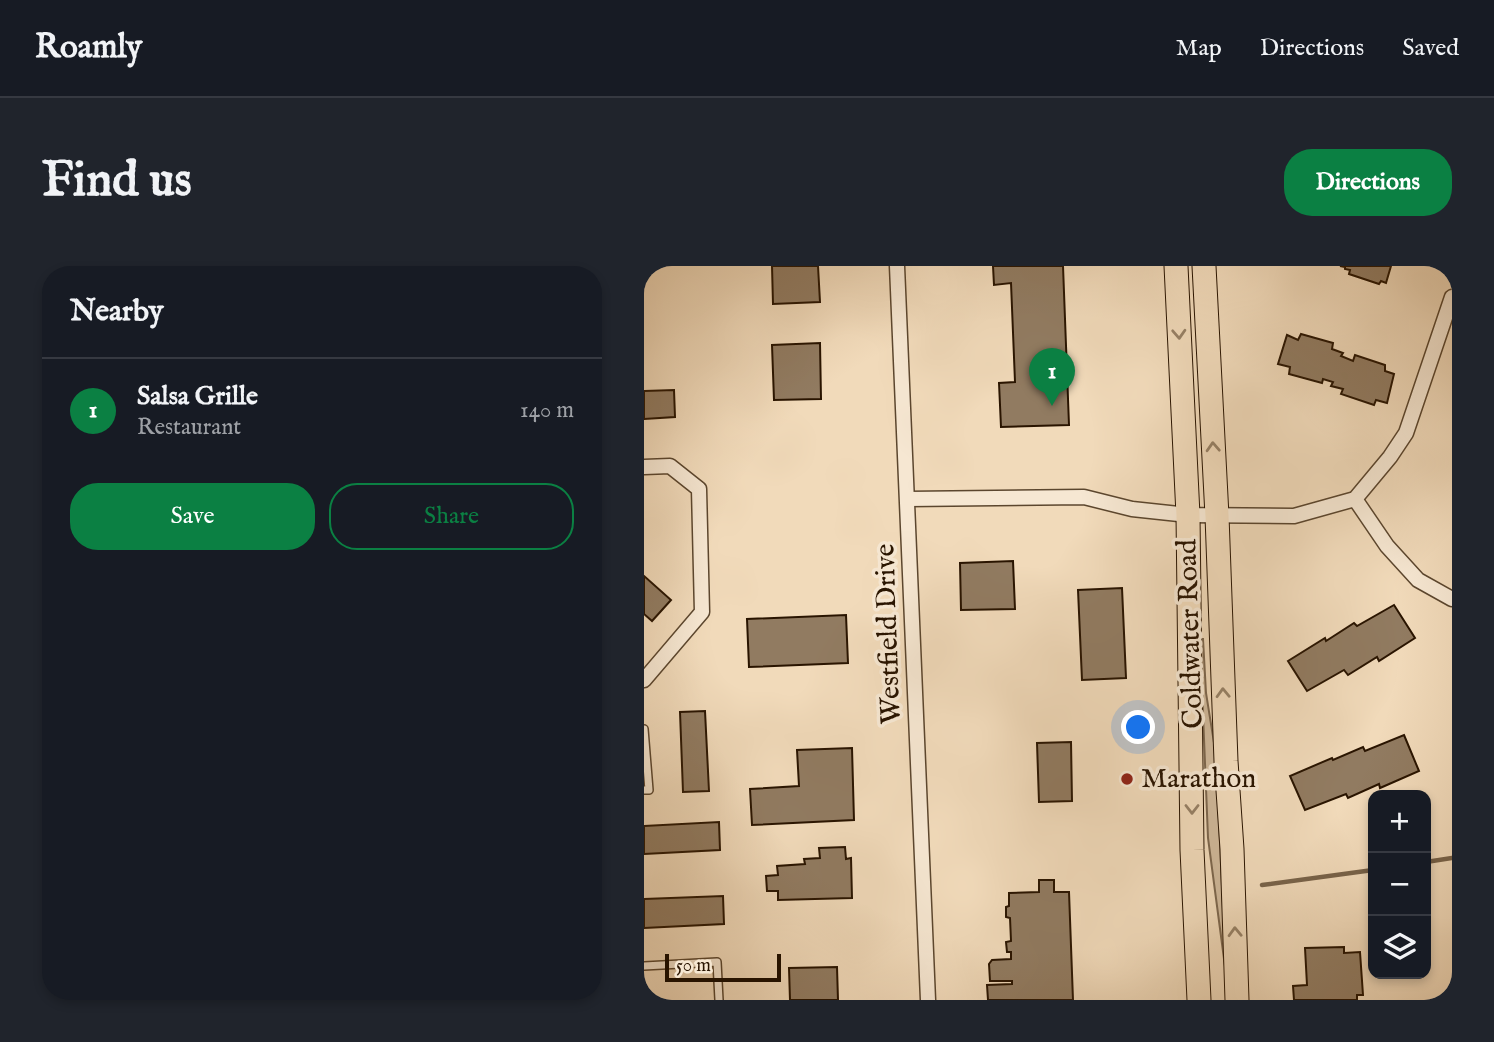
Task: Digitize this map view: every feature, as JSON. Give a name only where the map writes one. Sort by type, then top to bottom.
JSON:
[{"type":"main road","name":"Coldwater Road","points":[[1176,266],[1188,515],[1192,850],[1199,1000]]},
{"type":"main road","name":"Coldwater Road","points":[[1204,266],[1237,1000]]},
{"type":"street","name":"Westfield Drive","points":[[897,266],[928,1000]]},
{"type":"street","points":[[908,499],[1084,497],[1132,509],[1217,516],[1294,516],[1355,499],[1406,433],[1452,297]]},
{"type":"street","points":[[644,467],[670,466],[699,489],[702,612],[644,680]]},
{"type":"street","points":[[1355,499],[1387,546],[1418,580],[1452,599]]},
{"type":"lane","points":[[644,729],[649,790],[644,790]]},
{"type":"lane","points":[[644,966],[717,962],[719,1000]]},
{"type":"shaded area","points":[[1200,639],[1203,639],[1206,693],[1216,755],[1226,974],[1208,838]]},
{"type":"building","points":[[772,266],[818,266],[820,302],[773,304]]},
{"type":"building","points":[[993,266],[1063,266],[1069,425],[1001,427],[999,383],[1015,382],[1011,283],[994,285]]},
{"type":"building","points":[[1340,266],[1391,266],[1386,283],[1381,281],[1379,284],[1349,274],[1350,270]]},
{"type":"building","points":[[1301,334],[1333,343],[1332,349],[1353,361],[1355,355],[1385,365],[1385,371],[1394,374],[1387,403],[1376,400],[1374,405],[1341,394],[1343,389],[1331,386],[1333,382],[1323,379],[1322,383],[1289,374],[1290,367],[1278,364],[1287,335],[1298,340]]},
{"type":"building","points":[[820,343],[821,399],[774,400],[772,345]]},
{"type":"building","points":[[674,390],[675,417],[644,419],[644,391]]},
{"type":"building","points":[[1013,561],[1015,609],[961,610],[960,563]]},
{"type":"building","points":[[644,576],[671,600],[652,621],[644,614]]},
{"type":"building","points":[[1122,588],[1126,678],[1082,680],[1078,590]]},
{"type":"building","points":[[1394,605],[1415,638],[1379,661],[1377,657],[1348,675],[1344,670],[1307,691],[1288,661],[1325,638],[1326,641],[1354,623],[1357,626]]},
{"type":"building","points":[[846,615],[848,663],[749,667],[747,619]]},
{"type":"building","points":[[705,711],[709,791],[683,792],[680,712]]},
{"type":"building","points":[[1404,735],[1419,771],[1380,788],[1379,784],[1348,798],[1346,794],[1305,810],[1290,776],[1332,758],[1333,760],[1363,747],[1365,751]]},
{"type":"building","points":[[1071,742],[1072,801],[1039,802],[1037,743]]},
{"type":"building","points":[[852,748],[854,820],[752,825],[750,789],[799,786],[797,750]]},
{"type":"building","points":[[719,822],[720,850],[644,854],[644,826]]},
{"type":"building","points":[[845,847],[846,859],[851,858],[852,898],[778,900],[778,891],[767,891],[766,876],[778,875],[777,866],[805,864],[804,859],[820,858],[819,848]]},
{"type":"building","points":[[1039,880],[1054,880],[1054,892],[1069,892],[1073,1000],[988,1000],[987,985],[1012,984],[1012,981],[990,981],[989,964],[992,960],[1011,959],[1006,942],[1011,941],[1010,918],[1006,917],[1009,893],[1039,892]]},
{"type":"building","points":[[723,896],[724,924],[644,928],[644,899]]},
{"type":"building","points":[[1344,947],[1344,953],[1360,952],[1363,995],[1357,995],[1357,1000],[1294,1000],[1293,986],[1307,985],[1305,948]]},
{"type":"building","points":[[837,967],[838,1000],[790,1000],[789,968]]},
{"type":"waterway","points":[[1431,861],[1452,858]]},
{"type":"waterway","points":[[1262,885],[1368,871]]},
{"type":"place","name":"Salsa Grille","points":[[1052,406]]},
{"type":"place","name":"Marathon","points":[[1127,779]]}]
